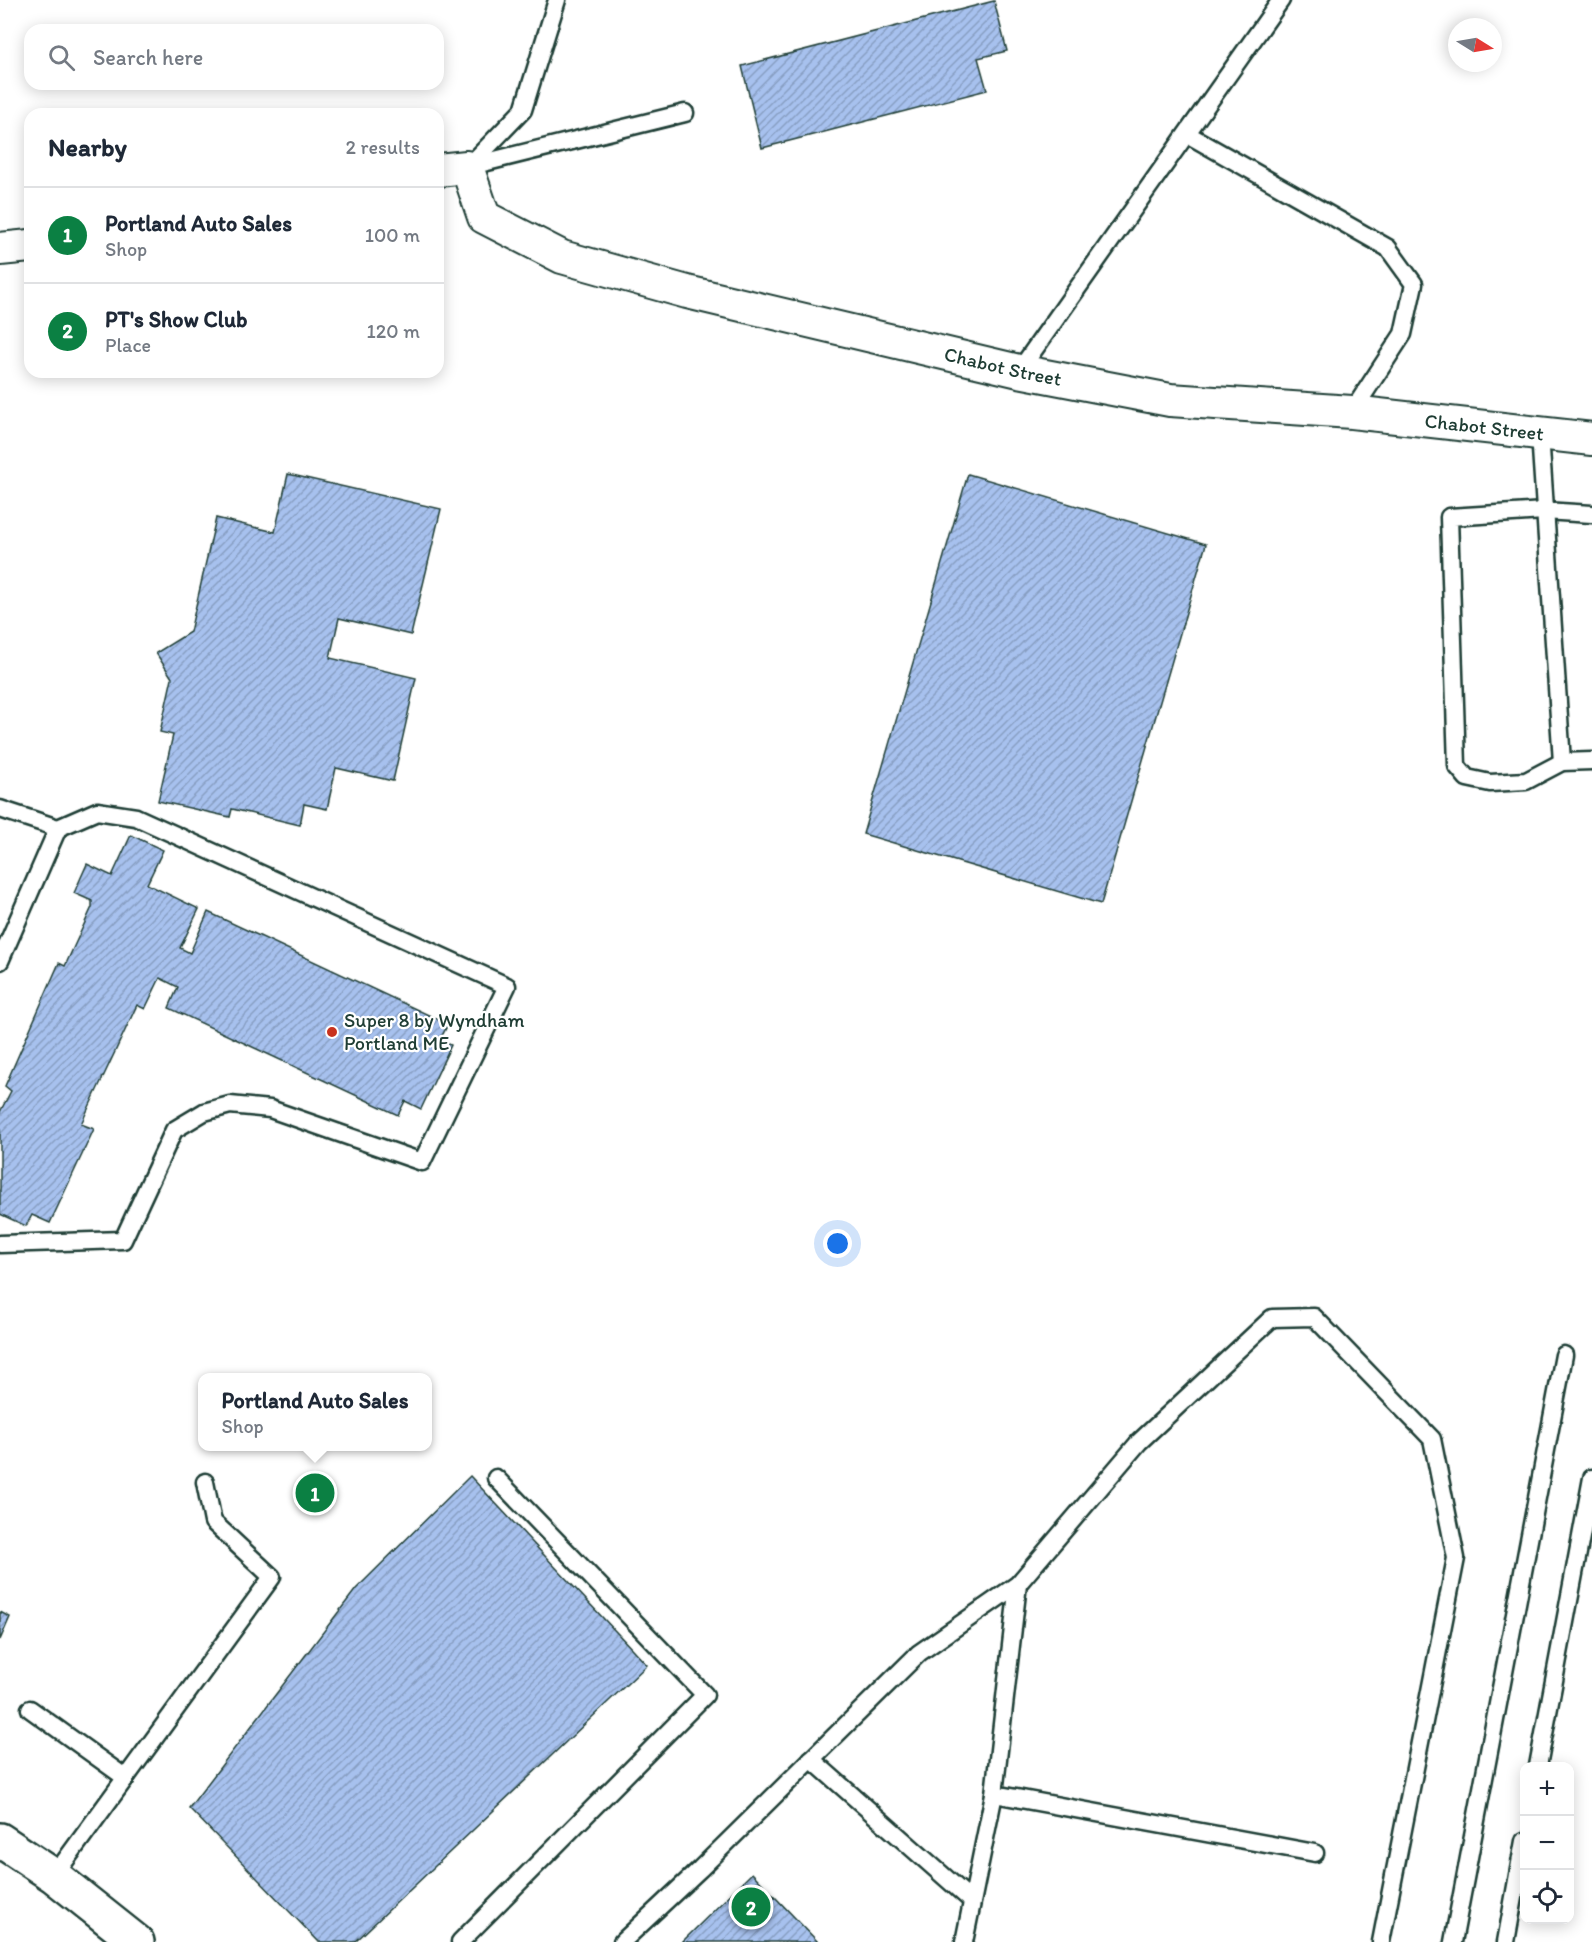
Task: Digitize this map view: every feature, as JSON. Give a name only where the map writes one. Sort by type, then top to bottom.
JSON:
[{"type":"main road","points":[[0,1840],[54,1876],[137,1942]]},
{"type":"street","name":"Chabot Street","points":[[453,169],[484,217],[562,257],[687,292],[1019,371],[1170,400],[1352,412],[1592,439]]},
{"type":"street","points":[[0,249],[24,247]]},
{"type":"lane","points":[[453,169],[523,110],[557,0]]},
{"type":"lane","points":[[1019,371],[1281,0]]},
{"type":"lane","points":[[453,169],[685,113]]},
{"type":"lane","points":[[1187,134],[1388,248],[1414,284],[1403,334],[1352,412]]},
{"type":"lane","points":[[1540,434],[1562,762]]},
{"type":"lane","points":[[1592,514],[1544,511],[1449,517],[1457,766],[1467,778],[1490,783],[1526,781],[1562,762],[1592,760]]},
{"type":"lane","points":[[0,809],[58,828],[97,811],[136,817],[507,986],[422,1162],[270,1109],[230,1105],[204,1112],[174,1130],[123,1240],[0,1244]]},
{"type":"lane","points":[[0,961],[58,828]]},
{"type":"lane","points":[[622,1942],[700,1869],[919,1653],[1018,1584],[1139,1442],[1272,1318],[1314,1317],[1432,1439],[1456,1558],[1381,1942]]},
{"type":"lane","points":[[1454,1942],[1564,1355]]},
{"type":"lane","points":[[460,1942],[705,1695],[496,1478]]},
{"type":"lane","points":[[1539,1762],[1592,1478]]},
{"type":"lane","points":[[54,1876],[273,1577],[213,1522],[205,1482]]},
{"type":"lane","points":[[964,1942],[994,1794],[1018,1584]]},
{"type":"lane","points":[[30,1709],[126,1778]]},
{"type":"lane","points":[[811,1760],[972,1901]]},
{"type":"lane","points":[[994,1794],[1315,1853]]},
{"type":"lane","points":[[1506,1942],[1520,1863]]},
{"type":"building","points":[[994,1],[1007,51],[978,58],[987,90],[762,148],[742,66]]},
{"type":"building","points":[[288,474],[441,509],[411,635],[339,618],[330,658],[416,678],[393,781],[336,768],[327,809],[304,804],[300,825],[232,809],[230,817],[158,801],[173,735],[160,732],[172,678],[156,653],[190,632],[216,518],[275,532]]},
{"type":"building","points":[[968,474],[1206,544],[1101,904],[863,834]]},
{"type":"building","name":"Super 8 by Wyndham Portland ME","points":[[131,835],[163,850],[147,884],[199,909],[180,948],[190,953],[208,912],[448,1024],[440,1040],[451,1045],[421,1109],[405,1101],[398,1115],[169,1008],[178,987],[160,978],[145,1009],[137,1005],[81,1124],[94,1129],[50,1223],[32,1215],[26,1226],[0,1214],[0,1112],[11,1091],[5,1086],[59,963],[65,966],[92,907],[92,901],[74,893],[87,864],[112,876]]},
{"type":"building","points":[[470,1476],[647,1665],[355,1942],[319,1942],[189,1808],[356,1589]]},
{"type":"building","points":[[0,1612],[10,1617],[0,1640]]},
{"type":"building","points":[[752,1873],[818,1942],[682,1942]]},
{"type":"place","name":"Super 8 by Wyndham Portland ME","points":[[332,1032]]},
{"type":"place","name":"Portland Auto Sales","points":[[315,1493]]},
{"type":"place","name":"PT's Show Club","points":[[751,1907]]}]
